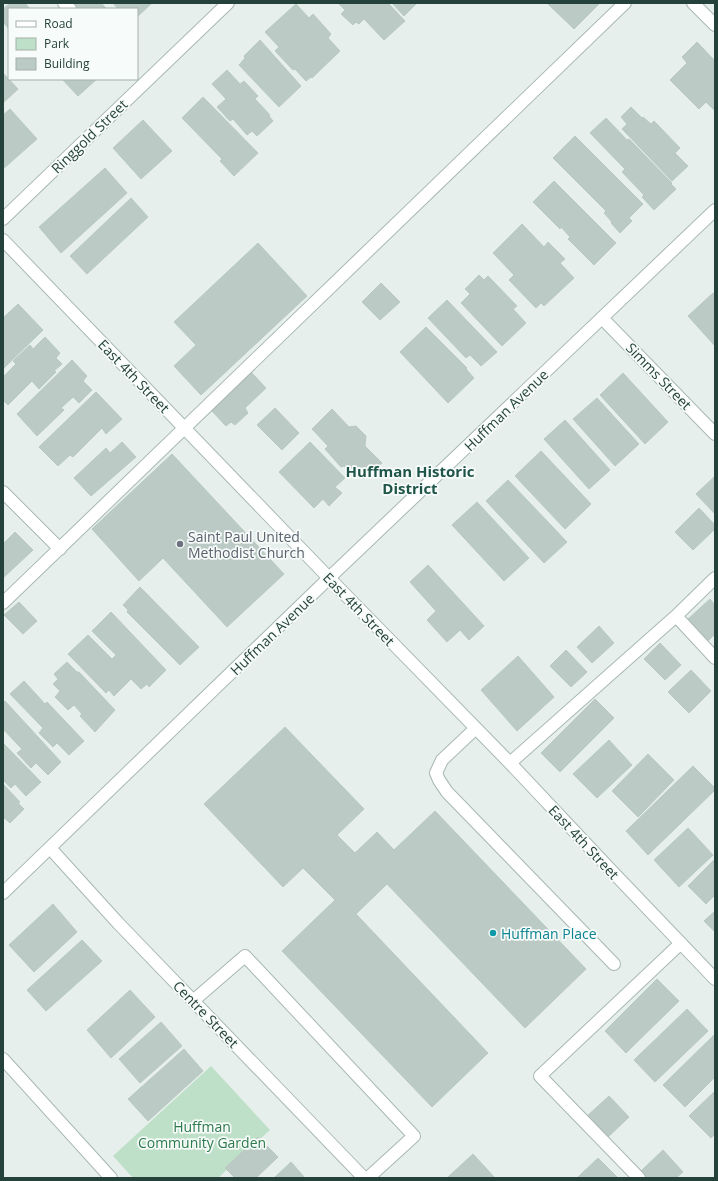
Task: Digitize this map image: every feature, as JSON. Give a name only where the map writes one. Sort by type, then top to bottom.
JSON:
[{"type":"street","name":"Ringgold Street","points":[[3,219],[140,82],[228,3]]},
{"type":"street","points":[[3,603],[625,3]]},
{"type":"street","points":[[693,3],[715,25]]},
{"type":"street","name":"Huffman Avenue","points":[[3,893],[329,578],[715,210]]},
{"type":"street","name":"East 4th Street","points":[[3,240],[510,763],[606,866],[715,979]]},
{"type":"street","name":"Simms Street","points":[[602,318],[715,434]]},
{"type":"street","points":[[3,492],[60,549]]},
{"type":"street","points":[[510,763],[676,616],[715,578]]},
{"type":"street","points":[[676,616],[715,658]]},
{"type":"street","points":[[476,728],[442,760],[436,773],[438,780],[447,792],[614,964]]},
{"type":"street","name":"Centre Street","points":[[50,848],[118,923],[364,1178]]},
{"type":"street","points":[[639,1178],[540,1076],[681,943]]},
{"type":"street","points":[[193,1001],[245,956],[414,1136],[368,1178]]},
{"type":"street","points":[[3,1059],[111,1178]]},
{"type":"green space","name":"Huffman Community Garden","points":[[211,1066],[270,1130],[218,1178],[133,1178],[113,1156]]},
{"type":"building","points":[[10,3],[25,3],[29,8],[8,8],[8,28],[3,22],[3,9]]},
{"type":"building","points":[[73,3],[101,3],[106,8],[78,8]]},
{"type":"building","points":[[113,3],[152,3],[138,16],[138,8],[117,8]]},
{"type":"building","points":[[338,3],[388,3],[405,21],[384,40],[364,19],[359,24],[356,22],[353,25],[341,14],[345,10]]},
{"type":"building","points":[[392,3],[417,3],[404,16]]},
{"type":"building","points":[[547,3],[600,3],[574,29]]},
{"type":"building","points":[[296,4],[309,18],[313,14],[331,34],[328,38],[340,51],[312,78],[311,77],[306,81],[275,51],[279,47],[265,32]]},
{"type":"building","points":[[260,40],[301,86],[279,107],[239,65],[245,58],[244,56]]},
{"type":"building","points":[[697,42],[715,61],[715,111],[706,102],[699,109],[670,80],[687,63],[682,57]]},
{"type":"building","points":[[227,70],[240,84],[244,81],[258,96],[255,99],[270,115],[269,116],[273,121],[257,136],[252,131],[247,135],[233,119],[230,121],[217,107],[226,99],[212,84]]},
{"type":"building","points":[[3,73],[18,89],[3,103]]},
{"type":"building","points":[[63,80],[96,80],[78,96]]},
{"type":"building","points":[[203,97],[258,153],[234,176],[220,161],[222,159],[182,118]]},
{"type":"building","points":[[631,107],[642,118],[643,117],[651,124],[654,121],[680,148],[675,153],[688,166],[672,181],[622,129],[627,124],[621,117]]},
{"type":"building","points":[[10,109],[37,139],[3,169],[3,115]]},
{"type":"building","points":[[606,118],[627,140],[629,139],[676,189],[654,210],[642,197],[644,195],[622,172],[625,169],[590,133]]},
{"type":"building","points":[[143,120],[172,151],[141,179],[113,148]]},
{"type":"building","points":[[575,136],[643,204],[629,218],[632,221],[620,233],[604,213],[606,211],[553,158]]},
{"type":"building","points":[[105,168],[127,193],[61,253],[39,227]]},
{"type":"building","points":[[554,181],[616,243],[594,265],[568,239],[570,237],[561,227],[560,229],[533,202]]},
{"type":"building","points":[[131,198],[148,217],[87,274],[70,256]]},
{"type":"building","points":[[522,224],[544,247],[548,242],[565,259],[560,263],[574,278],[544,306],[541,303],[536,308],[509,280],[514,275],[493,253]]},
{"type":"building","points":[[258,243],[307,296],[201,395],[174,366],[196,345],[174,322]]},
{"type":"building","points":[[479,275],[484,280],[488,276],[517,306],[513,309],[526,323],[502,346],[461,303],[470,294],[465,289]]},
{"type":"building","points":[[381,283],[400,302],[380,320],[362,302]]},
{"type":"building","points":[[713,293],[715,295],[715,346],[688,316]]},
{"type":"building","points":[[447,300],[497,352],[481,366],[470,355],[466,358],[428,318]]},
{"type":"building","points":[[18,304],[43,330],[4,368],[3,318]]},
{"type":"building","points":[[426,327],[467,368],[466,369],[474,378],[448,403],[400,352]]},
{"type":"building","points":[[45,337],[60,353],[56,358],[62,364],[39,389],[32,381],[8,405],[3,400],[3,377],[16,364],[13,361],[30,345],[33,349]]},
{"type":"building","points":[[72,360],[87,376],[83,381],[92,390],[79,403],[73,397],[61,408],[64,410],[37,436],[17,414]]},
{"type":"building","points":[[251,372],[266,388],[245,408],[248,413],[235,425],[231,422],[226,426],[211,410]]},
{"type":"building","points":[[623,373],[668,422],[645,444],[600,395]]},
{"type":"building","points":[[96,392],[122,419],[106,434],[102,428],[73,457],[70,455],[58,466],[39,447]]},
{"type":"building","points":[[597,398],[639,444],[615,466],[573,419]]},
{"type":"building","points":[[275,408],[299,433],[282,450],[257,425]]},
{"type":"building","points":[[332,409],[349,427],[356,426],[366,436],[365,446],[382,463],[364,479],[354,472],[351,474],[344,466],[341,467],[325,449],[328,446],[312,429]]},
{"type":"building","points":[[565,420],[610,470],[589,489],[544,439]]},
{"type":"building","points":[[122,442],[136,457],[91,496],[74,478],[106,448],[110,453]]},
{"type":"building","points":[[310,442],[345,478],[335,487],[342,493],[329,506],[323,499],[314,508],[279,472]]},
{"type":"building","points":[[541,451],[591,504],[565,529],[515,476]]},
{"type":"building","name":"Saint Paul United Methodist Church","points":[[172,454],[284,574],[227,627],[163,558],[139,581],[92,529]]},
{"type":"building","points":[[715,476],[715,514],[696,494]]},
{"type":"building","points":[[508,480],[567,542],[544,563],[486,501]]},
{"type":"building","points":[[477,502],[529,558],[504,581],[452,525]]},
{"type":"building","points":[[699,508],[715,525],[715,529],[693,550],[675,532]]},
{"type":"building","points":[[15,532],[33,550],[3,578],[3,544]]},
{"type":"building","points":[[428,565],[484,626],[469,640],[460,630],[447,642],[427,620],[436,611],[410,582]]},
{"type":"building","points":[[140,587],[199,647],[180,665],[127,612],[128,610],[123,605]]},
{"type":"building","points":[[710,599],[715,605],[715,634],[707,642],[687,620]]},
{"type":"building","points":[[19,602],[37,621],[23,634],[4,615]]},
{"type":"building","points":[[111,612],[166,670],[149,687],[147,684],[141,689],[131,679],[114,696],[109,690],[106,693],[68,654],[88,635],[112,659],[116,655],[92,631]]},
{"type":"building","points":[[599,626],[614,643],[592,663],[577,647]]},
{"type":"building","points":[[660,643],[681,665],[665,680],[644,659]]},
{"type":"building","points":[[566,650],[587,672],[571,687],[550,666]]},
{"type":"building","points":[[518,656],[554,697],[517,731],[481,690]]},
{"type":"building","points":[[67,662],[77,672],[79,672],[115,710],[95,732],[80,716],[82,714],[74,705],[68,710],[55,697],[60,691],[53,684],[58,679],[54,674]]},
{"type":"building","points":[[691,670],[711,691],[689,713],[668,692]]},
{"type":"building","points":[[24,681],[45,704],[47,702],[84,741],[69,755],[57,743],[53,747],[39,733],[43,728],[10,694]]},
{"type":"building","points":[[595,699],[614,718],[560,772],[541,753]]},
{"type":"building","points":[[5,701],[61,762],[48,775],[36,763],[31,768],[17,753],[22,749],[3,729],[3,703]]},
{"type":"building","name":"Huffman Place","points":[[285,727],[364,809],[337,835],[355,853],[377,832],[394,850],[435,811],[586,969],[525,1028],[387,884],[356,914],[488,1053],[432,1107],[282,951],[335,900],[303,868],[283,887],[204,804]]},
{"type":"building","points":[[609,740],[632,765],[597,798],[573,774]]},
{"type":"building","points":[[3,743],[41,782],[26,796],[15,784],[11,788],[3,780]]},
{"type":"building","points":[[648,754],[674,780],[638,817],[612,791]]},
{"type":"building","points":[[693,766],[715,788],[715,790],[648,855],[626,831]]},
{"type":"building","points":[[3,784],[20,802],[18,803],[24,809],[10,823],[3,817]]},
{"type":"building","points":[[688,828],[713,855],[679,887],[654,860]]},
{"type":"building","points":[[715,859],[715,895],[706,904],[688,886]]},
{"type":"building","points":[[53,904],[77,932],[34,972],[9,945]]},
{"type":"building","points":[[715,911],[715,932],[704,921]]},
{"type":"building","points":[[82,940],[102,961],[46,1011],[27,990]]},
{"type":"building","points":[[657,979],[679,1001],[626,1053],[605,1031]]},
{"type":"building","points":[[130,990],[155,1017],[111,1058],[87,1030]]},
{"type":"building","points":[[687,1009],[708,1031],[655,1082],[634,1060]]},
{"type":"building","points":[[161,1022],[182,1046],[140,1083],[119,1059]]},
{"type":"building","points":[[715,1034],[715,1077],[685,1107],[663,1085]]},
{"type":"building","points":[[184,1049],[203,1071],[148,1121],[128,1099]]},
{"type":"building","points":[[715,1091],[715,1134],[711,1138],[689,1116]]},
{"type":"building","points":[[609,1096],[629,1117],[606,1139],[586,1117]]},
{"type":"building","points":[[258,1137],[278,1157],[256,1178],[235,1178],[225,1168]]},
{"type":"building","points":[[663,1150],[683,1172],[676,1178],[645,1178],[640,1172]]},
{"type":"building","points":[[473,1154],[495,1178],[447,1178]]},
{"type":"building","points":[[598,1158],[618,1178],[577,1178]]},
{"type":"building","points":[[291,1162],[305,1178],[274,1178]]},
{"type":"place","name":"Saint Paul United Methodist Church","points":[[180,544]]},
{"type":"place","name":"Huffman Place","points":[[493,933]]},
{"type":"district","name":"Huffman Historic District","points":[[410,480]]}]
